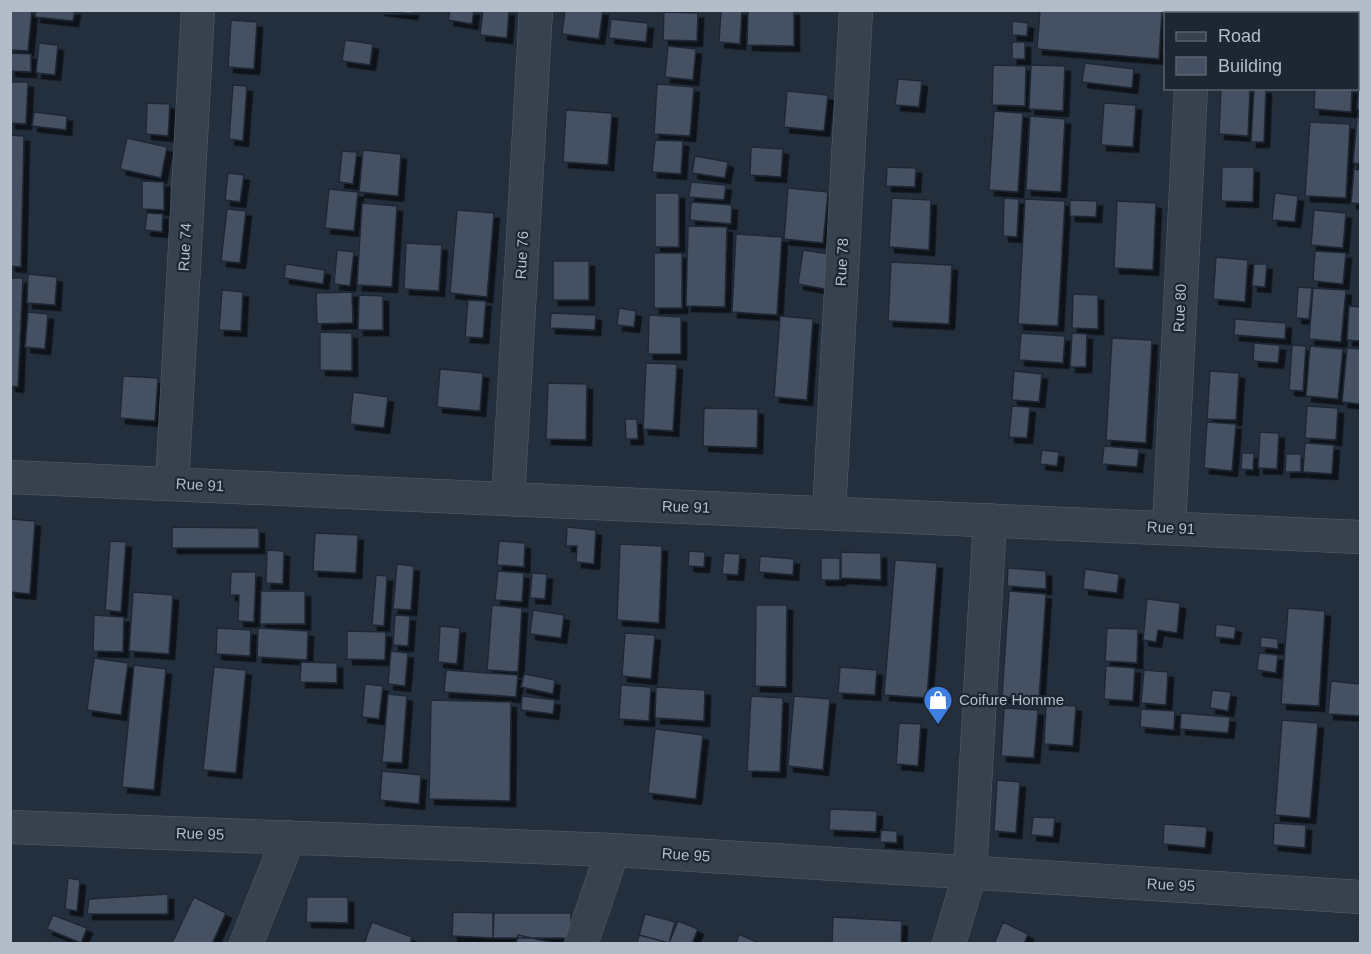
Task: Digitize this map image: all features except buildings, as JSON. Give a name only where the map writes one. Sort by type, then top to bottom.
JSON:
[{"type":"street","name":"Rue 74","points":[[172,484],[198,10]]},
{"type":"street","name":"Rue 76","points":[[508,499],[536,10]]},
{"type":"street","name":"Rue 78","points":[[829,513],[856,10]]},
{"type":"street","name":"Rue 80","points":[[1169,528],[1191,90]]},
{"type":"street","name":"Rue 91","points":[[10,477],[1360,537]]},
{"type":"street","points":[[949,944],[970,873],[990,520]]},
{"type":"street","name":"Rue 95","points":[[10,826],[613,850],[1360,897]]},
{"type":"street","points":[[246,944],[289,837]]},
{"type":"street","points":[[581,944],[613,850]]},
{"type":"place","name":"Coifure Homme","points":[[938,726]]}]
